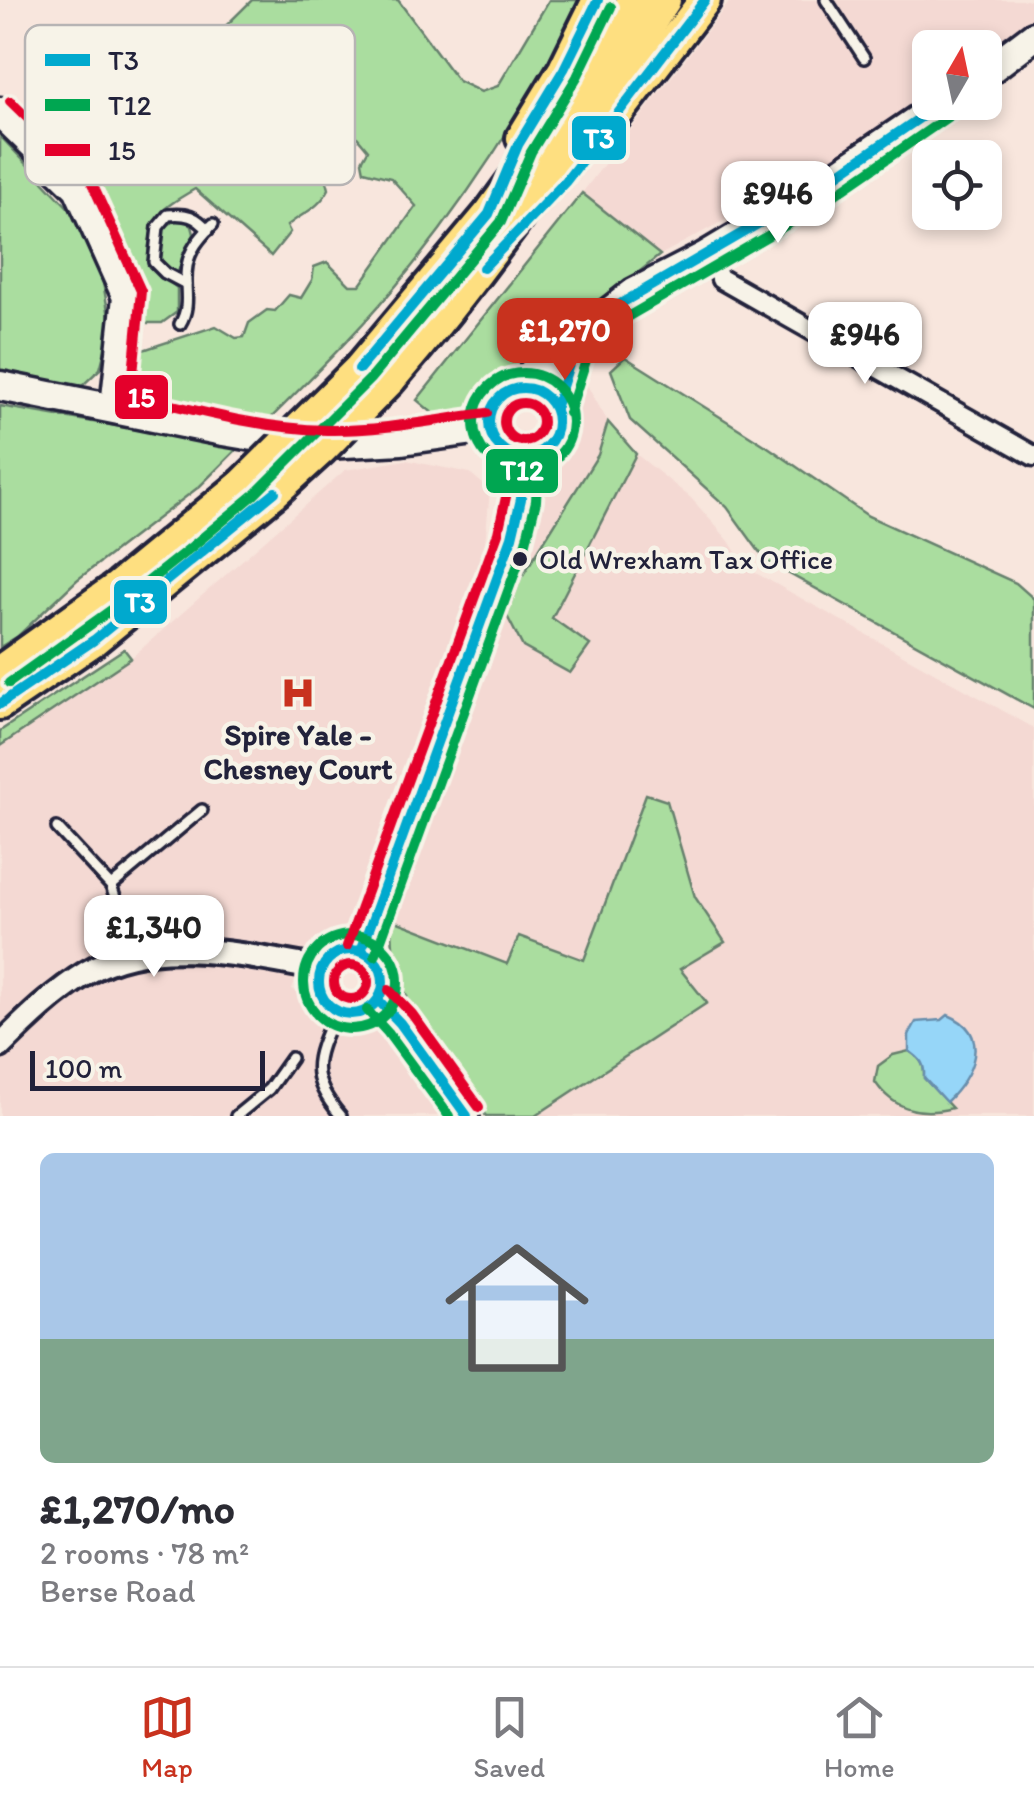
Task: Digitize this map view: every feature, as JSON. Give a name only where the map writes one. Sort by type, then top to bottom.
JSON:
[{"type":"highway","points":[[489,214],[518,146],[564,69],[598,0]]},
{"type":"highway","points":[[0,671],[116,588],[243,484],[360,369],[489,214],[565,110],[633,0]]},
{"type":"highway","points":[[0,704],[94,640],[274,492],[390,380],[480,270],[582,130],[665,0]]},
{"type":"highway","points":[[480,270],[566,181],[705,0]]},
{"type":"main road","points":[[1002,63],[1029,46]]},
{"type":"main road","points":[[0,112],[25,136]]},
{"type":"main road","points":[[518,388],[540,392],[554,409],[557,420],[551,441],[543,449],[522,456],[501,448],[490,428],[492,407],[508,392],[518,388],[535,370],[634,293],[704,258],[806,196],[918,120]]},
{"type":"main road","points":[[75,185],[127,297],[115,407]]},
{"type":"main road","points":[[554,409],[577,339]]},
{"type":"main road","points":[[0,386],[308,445],[402,440],[490,428]]},
{"type":"street","points":[[721,279],[1031,448]]},
{"type":"street","points":[[361,951],[512,537],[521,499],[522,456]]},
{"type":"street","points":[[0,1046],[35,1012],[90,970],[136,955],[210,950],[321,970]]},
{"type":"street","points":[[342,950],[361,951],[382,972],[382,991],[364,1012],[336,1011],[322,998],[321,970],[342,950]]},
{"type":"street","points":[[378,1000],[400,1023],[467,1116]]},
{"type":"lane","points":[[826,0],[864,58]]},
{"type":"lane","points":[[180,324],[188,300],[186,266],[194,244],[210,227],[185,214],[168,215],[158,227],[154,262],[186,284]]},
{"type":"lane","points":[[111,886],[202,810]]},
{"type":"lane","points":[[58,828],[111,886],[136,955]]},
{"type":"lane","points":[[336,1011],[315,1060],[324,1097],[341,1116]]},
{"type":"lane","points":[[236,1116],[268,1089],[291,1058]]},
{"type":"shaded area","points":[[731,0],[1034,0],[1034,17],[1002,41],[1002,30],[912,30],[912,106],[804,177],[660,255],[582,193]]},
{"type":"shaded area","points":[[580,373],[608,422],[636,454],[691,498],[729,541],[745,567],[1034,728],[1034,1116],[486,1116],[431,1041],[407,993],[391,942],[393,920],[427,819],[490,658],[531,516],[573,446],[579,428],[575,402]]},
{"type":"shaded area","points":[[406,460],[470,473],[490,490],[485,544],[428,726],[370,891],[352,919],[332,938],[307,946],[292,989],[310,1005],[382,1034],[446,1116],[0,1116],[0,746],[131,658],[345,470]]},
{"type":"green space","points":[[252,0],[398,0],[458,81],[481,92],[498,86],[549,0],[584,0],[503,139],[434,238],[375,311],[263,426],[161,406],[143,397],[130,373],[137,352],[216,326],[236,338],[244,337],[249,323],[267,310],[275,311],[289,295],[301,298],[312,280],[314,267],[327,262],[350,285],[360,285],[416,206],[391,178],[364,171],[362,161],[368,150],[355,134],[355,25],[227,25]]},
{"type":"green space","points":[[0,136],[25,162],[25,185],[47,185],[79,219],[101,271],[111,328],[100,369],[82,386],[48,386],[0,377]]},
{"type":"green space","points":[[94,185],[328,185],[329,189],[315,206],[287,226],[290,232],[271,256],[195,189],[174,202],[155,221],[148,255],[177,288],[177,312],[162,323],[142,323],[129,312],[93,194]]},
{"type":"green space","points":[[582,193],[660,255],[471,408],[435,415],[417,400]]},
{"type":"green space","points":[[182,219],[192,226],[194,234],[177,274],[159,258],[160,244],[165,228]]},
{"type":"green space","points":[[625,357],[868,516],[1016,583],[1034,599],[1034,709],[766,561],[727,507],[630,420],[611,370]]},
{"type":"green space","points":[[0,406],[239,447],[200,486],[77,580],[18,636],[0,647]]},
{"type":"green space","points":[[608,422],[636,454],[552,618],[590,645],[570,673],[523,647],[507,616],[521,578],[598,455]]},
{"type":"green space","points":[[124,649],[131,658],[0,746],[0,731]]},
{"type":"green space","points":[[646,794],[667,801],[695,897],[725,942],[680,969],[707,1003],[535,1116],[486,1116],[437,1049],[408,1000],[393,947],[393,920],[507,964],[519,936],[584,960]]},
{"type":"green space","points":[[909,1051],[921,1062],[924,1078],[952,1108],[919,1111],[899,1105],[875,1082],[878,1066],[893,1055]]},
{"type":"water","points":[[948,1015],[970,1033],[974,1056],[964,1080],[946,1102],[924,1078],[921,1062],[909,1051],[909,1035],[916,1022],[942,1020]]},
{"type":"transit line","name":"T3","points":[[359,369],[489,214],[518,145],[564,69],[598,0]]},
{"type":"transit line","name":"T3","points":[[483,268],[566,181],[705,0]]},
{"type":"transit line","name":"T12","points":[[9,683],[125,600],[254,495],[370,379],[501,222],[531,152],[577,77],[611,7]]},
{"type":"transit line","name":"15","points":[[10,101],[25,116]]},
{"type":"transit line","name":"T3","points":[[555,409],[577,339],[620,304],[806,196],[917,120]]},
{"type":"transit line","name":"T12","points":[[569,413],[590,348],[629,316],[814,209],[943,120]]},
{"type":"transit line","name":"15","points":[[93,185],[141,291],[131,395],[228,418],[302,429],[367,429],[487,413]]},
{"type":"transit line","name":"T12","points":[[523,373],[542,377],[557,388],[568,403],[572,422],[568,441],[557,456],[542,467],[523,471],[504,467],[489,456],[478,441],[474,422],[478,403],[489,388],[504,377],[523,373]]},
{"type":"transit line","name":"T3","points":[[523,388],[547,398],[557,422],[547,446],[523,456],[499,446],[489,422],[499,398],[523,388]]},
{"type":"transit line","name":"15","points":[[523,403],[536,409],[542,422],[536,435],[523,441],[510,435],[504,422],[510,409],[523,403]]},
{"type":"transit line","name":"15","points":[[347,946],[498,533],[506,497],[508,455]]},
{"type":"transit line","name":"T3","points":[[361,951],[512,537],[521,499],[523,456]]},
{"type":"transit line","name":"T12","points":[[375,956],[526,542],[536,501],[538,457]]},
{"type":"transit line","name":"T3","points":[[0,704],[94,640],[275,492]]},
{"type":"transit line","name":"T12","points":[[342,935],[360,935],[385,948],[395,964],[398,982],[395,1000],[385,1016],[360,1029],[342,1029],[317,1016],[304,991],[304,973],[317,948],[342,935]]},
{"type":"transit line","name":"T3","points":[[351,950],[374,959],[383,982],[374,1005],[351,1014],[328,1005],[319,982],[328,959],[351,950]]},
{"type":"transit line","name":"15","points":[[351,965],[363,970],[368,982],[363,994],[351,999],[339,994],[334,982],[339,970],[351,965]]},
{"type":"transit line","name":"15","points":[[389,990],[412,1014],[479,1107]]},
{"type":"transit line","name":"T3","points":[[378,1000],[400,1023],[467,1116]]},
{"type":"transit line","name":"T12","points":[[367,1010],[449,1116]]},
{"type":"place","name":"Old Wrexham Tax Office","points":[[520,559]]},
{"type":"place","name":"Spire Yale - Chesney Court","points":[[298,693]]}]
